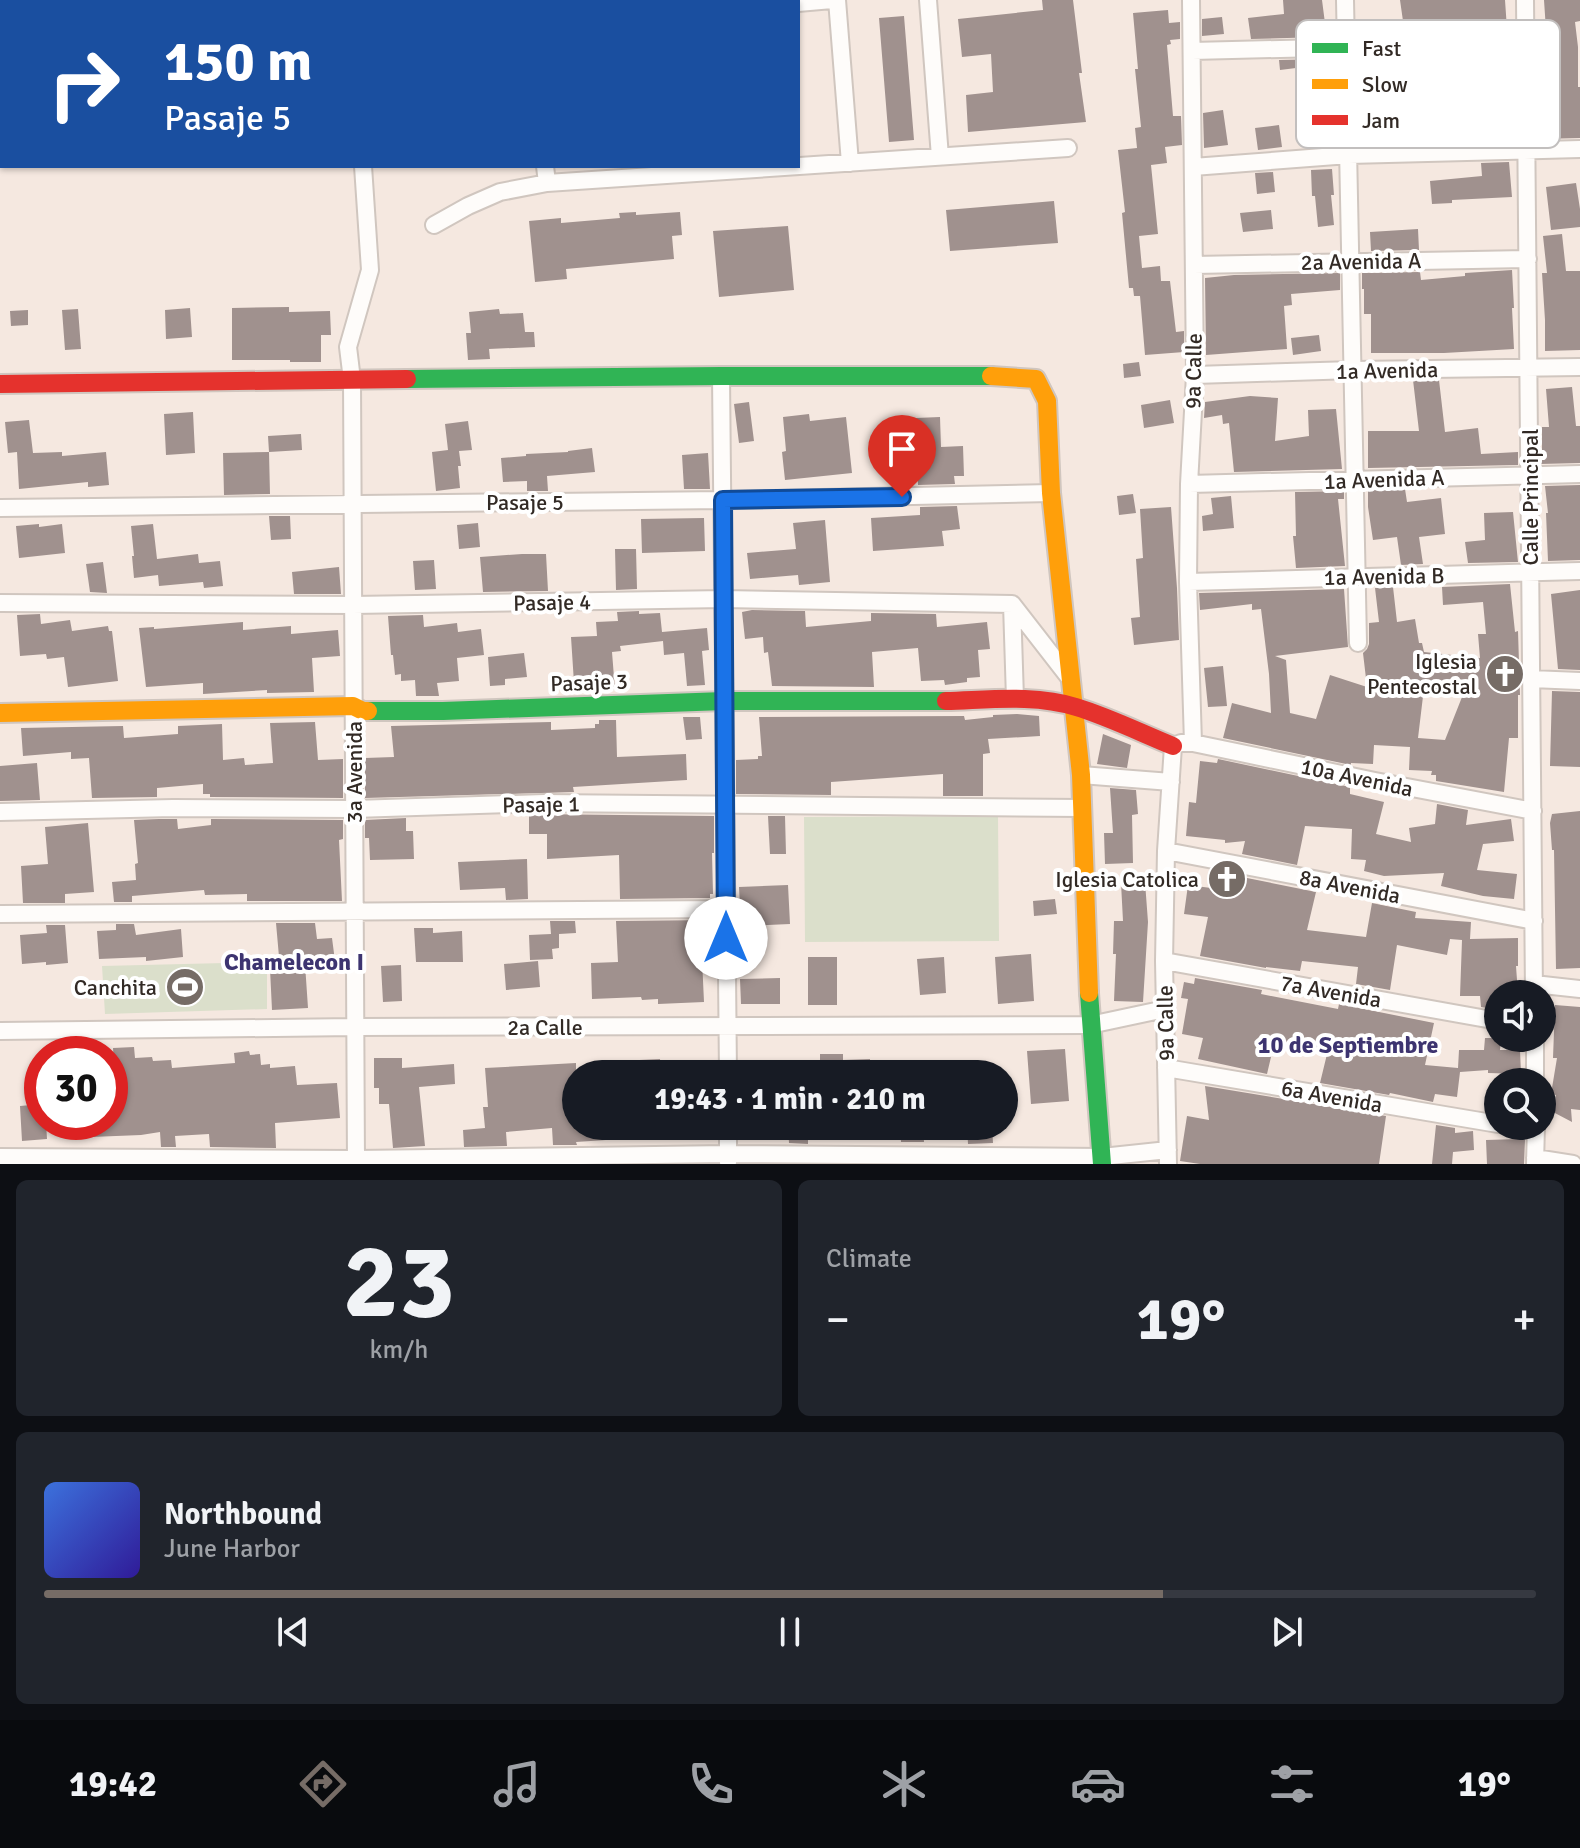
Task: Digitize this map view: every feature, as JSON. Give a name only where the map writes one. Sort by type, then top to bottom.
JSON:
[{"type":"street","points":[[800,3],[835,0],[850,163]]},
{"type":"street","points":[[928,0],[940,157]]},
{"type":"street","name":"9a Calle","points":[[1168,1157],[1164,961],[1166,851],[1171,782],[1182,744],[1195,375],[1191,0]]},
{"type":"street","points":[[1345,0],[1346,20]]},
{"type":"street","name":"Calle Principal","points":[[1525,0],[1525,20]]},
{"type":"street","points":[[1192,51],[1296,48]]},
{"type":"street","points":[[800,165],[1068,148]]},
{"type":"street","points":[[1349,148],[1358,643]]},
{"type":"street","points":[[1193,167],[1349,155],[1580,149]]},
{"type":"street","name":"Calle Principal","points":[[1527,150],[1534,980]]},
{"type":"street","name":"3a Avenida","points":[[356,1161],[352,380],[348,347],[370,270],[363,168]]},
{"type":"street","points":[[434,225],[468,206],[546,174],[733,168]]},
{"type":"street","name":"2a Avenida A","points":[[1194,265],[1528,259]]},
{"type":"street","name":"1a Avenida","points":[[1195,375],[1580,367]]},
{"type":"street","points":[[721,376],[728,1060]]},
{"type":"street","points":[[0,384],[721,376],[1011,376],[1036,379],[1047,401],[1051,493],[1081,775],[1090,1025],[1102,1160]]},
{"type":"street","name":"1a Avenida A","points":[[1189,484],[1580,474]]},
{"type":"street","name":"Pasaje 5","points":[[0,508],[1051,493]]},
{"type":"street","name":"1a Avenida B","points":[[1188,582],[1580,571]]},
{"type":"street","name":"Pasaje 4","points":[[0,603],[353,605],[724,599],[1012,604]]},
{"type":"street","points":[[1012,604],[1069,677]]},
{"type":"street","points":[[1012,604],[1015,699]]},
{"type":"street","points":[[1531,679],[1580,681]]},
{"type":"street","name":"Pasaje 3","points":[[0,713],[353,706],[363,711],[416,711],[724,701],[1015,699],[1074,706],[1182,744]]},
{"type":"street","name":"10a Avenida","points":[[1182,744],[1533,811]]},
{"type":"street","points":[[1081,775],[1171,782]]},
{"type":"street","name":"Pasaje 1","points":[[0,812],[173,808],[354,809],[544,803],[1082,808]]},
{"type":"street","name":"8a Avenida","points":[[1166,851],[1534,921]]},
{"type":"street","points":[[0,914],[726,909]]},
{"type":"street","name":"7a Avenida","points":[[1164,961],[1484,1018]]},
{"type":"street","points":[[1556,989],[1580,989]]},
{"type":"street","name":"2a Calle","points":[[0,1031],[1090,1025],[1165,1009]]},
{"type":"street","name":"6a Avenida","points":[[1166,1068],[1484,1122]]},
{"type":"street","points":[[1536,1140],[1535,1161],[1573,1164]]},
{"type":"street","points":[[0,1157],[356,1161],[1102,1160],[1168,1157]]},
{"type":"green space","points":[[998,816],[999,941],[805,942],[804,817]]},
{"type":"green space","name":"Canchita","points":[[267,962],[267,1009],[105,1014],[102,966]]},
{"type":"building","points":[[1042,0],[1073,0],[1086,122],[968,132],[966,95],[993,92],[991,54],[962,57],[958,19],[1043,10]]},
{"type":"building","points":[[1283,0],[1322,0],[1325,20],[1296,20],[1296,38],[1251,39],[1248,18],[1284,14]]},
{"type":"building","points":[[1400,0],[1505,0],[1506,20],[1403,20]]},
{"type":"building","points":[[1544,0],[1580,0],[1580,21],[1575,22],[1580,138],[1560,139],[1560,20],[1545,20]]},
{"type":"building","points":[[1168,10],[1169,23],[1180,22],[1180,39],[1170,40],[1171,44],[1167,45],[1173,116],[1181,116],[1182,145],[1165,147],[1167,163],[1151,165],[1158,234],[1139,236],[1142,268],[1160,266],[1161,281],[1170,281],[1176,332],[1184,331],[1184,352],[1145,355],[1140,296],[1134,296],[1133,288],[1129,288],[1118,150],[1137,148],[1135,128],[1141,127],[1133,13]]},
{"type":"building","points":[[904,16],[914,140],[889,142],[879,18]]},
{"type":"building","points":[[1222,17],[1224,34],[1202,36],[1202,19]]},
{"type":"building","points":[[1279,60],[1296,60],[1296,68],[1280,70]]},
{"type":"building","points":[[1223,110],[1228,145],[1204,148],[1203,113]]},
{"type":"building","points":[[1279,125],[1282,147],[1258,150],[1255,128]]},
{"type":"building","points":[[1509,162],[1512,197],[1432,204],[1430,181],[1482,176],[1481,163]]},
{"type":"building","points":[[1332,169],[1334,225],[1318,227],[1311,170]]},
{"type":"building","points":[[1273,172],[1275,192],[1257,194],[1255,173]]},
{"type":"building","points":[[1576,183],[1580,227],[1551,230],[1546,187]]},
{"type":"building","points":[[1054,201],[1058,243],[950,251],[946,210]]},
{"type":"building","points":[[1271,210],[1273,229],[1243,232],[1240,213]]},
{"type":"building","points":[[636,212],[636,215],[680,212],[682,235],[672,236],[674,259],[566,269],[567,279],[535,282],[529,221],[561,218],[561,223],[620,218],[619,213]]},
{"type":"building","points":[[788,226],[794,290],[719,297],[713,231]]},
{"type":"building","points":[[1418,229],[1419,250],[1371,251],[1370,232]]},
{"type":"building","points":[[1562,234],[1566,271],[1580,271],[1580,350],[1545,351],[1542,273],[1547,273],[1543,236]]},
{"type":"building","points":[[1512,270],[1514,349],[1371,353],[1371,314],[1364,314],[1362,273],[1420,272],[1421,280]]},
{"type":"building","points":[[1340,273],[1340,290],[1291,294],[1292,305],[1284,306],[1287,349],[1206,355],[1205,278]]},
{"type":"building","points":[[289,307],[289,312],[330,311],[331,335],[321,335],[321,362],[232,360],[232,308]]},
{"type":"building","points":[[190,308],[192,337],[166,339],[165,310]]},
{"type":"building","points":[[78,309],[81,349],[65,350],[62,310]]},
{"type":"building","points":[[499,309],[500,314],[523,313],[525,332],[534,332],[535,347],[489,349],[490,359],[468,360],[466,333],[471,333],[469,312]]},
{"type":"building","points":[[28,310],[28,325],[11,326],[10,311]]},
{"type":"building","points":[[1319,335],[1321,351],[1293,355],[1291,338]]},
{"type":"building","points":[[1139,362],[1141,376],[1124,378],[1123,364]]},
{"type":"building","points":[[1413,380],[1439,380],[1445,432],[1478,428],[1481,454],[1518,452],[1518,465],[1368,468],[1368,431],[1419,431]]},
{"type":"building","points":[[1572,387],[1576,426],[1580,426],[1580,463],[1540,464],[1542,427],[1549,427],[1546,389]]},
{"type":"building","points":[[1250,396],[1278,398],[1275,441],[1309,436],[1308,410],[1336,409],[1342,469],[1234,472],[1229,423],[1223,424],[1222,415],[1204,418],[1205,402]]},
{"type":"building","points":[[1170,400],[1174,423],[1144,428],[1141,405]]},
{"type":"building","points":[[749,402],[754,441],[739,443],[734,404]]},
{"type":"building","points":[[193,412],[195,453],[166,455],[164,414]]},
{"type":"building","points":[[809,414],[810,421],[846,417],[852,473],[785,480],[783,417]]},
{"type":"building","points":[[940,417],[941,447],[963,446],[964,476],[954,476],[955,484],[918,485],[916,418]]},
{"type":"building","points":[[29,420],[33,453],[62,452],[62,456],[106,452],[109,485],[88,487],[88,482],[19,489],[17,452],[8,453],[5,422]]},
{"type":"building","points":[[468,421],[472,450],[459,451],[460,488],[436,491],[432,452],[448,450],[445,424]]},
{"type":"building","points":[[301,434],[302,450],[269,452],[268,436]]},
{"type":"building","points":[[592,448],[595,472],[547,476],[548,491],[527,491],[527,481],[503,482],[501,458]]},
{"type":"building","points":[[269,452],[270,494],[224,495],[223,453]]},
{"type":"building","points":[[708,453],[710,489],[684,489],[682,455]]},
{"type":"building","points":[[1580,485],[1580,560],[1548,561],[1545,486]]},
{"type":"building","points":[[1405,489],[1407,502],[1441,498],[1445,534],[1419,537],[1423,564],[1401,565],[1397,537],[1373,540],[1368,490]]},
{"type":"building","points":[[1344,491],[1344,499],[1338,499],[1345,566],[1296,568],[1293,536],[1296,536],[1295,492]]},
{"type":"building","points":[[1133,494],[1136,513],[1119,515],[1117,496]]},
{"type":"building","points":[[1231,496],[1234,528],[1203,531],[1202,516],[1213,514],[1211,498]]},
{"type":"building","points":[[957,506],[960,529],[942,531],[944,546],[873,551],[871,518],[920,515],[920,507]]},
{"type":"building","points":[[1171,507],[1179,640],[1134,645],[1131,618],[1140,617],[1136,559],[1143,558],[1140,509]]},
{"type":"building","points":[[1513,512],[1518,562],[1468,563],[1465,542],[1485,540],[1484,513]]},
{"type":"building","points":[[269,516],[290,516],[291,539],[271,540]]},
{"type":"building","points":[[704,518],[705,551],[642,553],[641,519]]},
{"type":"building","points":[[825,520],[830,582],[799,585],[798,575],[750,579],[747,553],[796,549],[793,523]]},
{"type":"building","points":[[478,523],[480,547],[459,549],[457,525]]},
{"type":"building","points":[[39,524],[39,527],[62,524],[65,553],[19,558],[16,526]]},
{"type":"building","points":[[153,524],[157,559],[198,554],[199,563],[220,561],[223,586],[204,588],[203,582],[159,586],[158,575],[134,578],[131,526]]},
{"type":"building","points":[[615,549],[636,549],[637,589],[616,590]]},
{"type":"building","points":[[546,554],[548,591],[483,592],[480,557]]},
{"type":"building","points":[[434,560],[436,589],[415,590],[413,561]]},
{"type":"building","points":[[103,562],[107,593],[90,592],[86,564]]},
{"type":"building","points":[[339,567],[341,594],[294,594],[292,572]]},
{"type":"building","points":[[1510,584],[1515,632],[1518,631],[1520,695],[1518,738],[1509,738],[1504,792],[1436,781],[1436,775],[1431,775],[1432,771],[1409,770],[1410,747],[1374,745],[1373,764],[1351,765],[1223,738],[1232,703],[1271,713],[1261,609],[1252,610],[1252,604],[1200,610],[1199,593],[1344,589],[1348,647],[1275,656],[1286,660],[1290,713],[1316,719],[1330,675],[1367,687],[1363,653],[1369,644],[1369,623],[1379,622],[1375,588],[1393,587],[1397,622],[1415,619],[1419,643],[1422,643],[1424,652],[1480,658],[1478,634],[1486,634],[1483,602],[1443,605],[1442,587]],"holes":[[[1424,688],[1464,692],[1445,740],[1418,738]]]},
{"type":"building","points":[[1580,590],[1580,670],[1558,669],[1551,594]]},
{"type":"building","points":[[639,611],[639,614],[660,613],[662,632],[707,628],[709,650],[702,651],[705,685],[687,686],[684,653],[664,655],[663,641],[620,646],[621,651],[612,652],[615,690],[596,691],[596,682],[574,683],[571,637],[597,636],[596,622],[618,621],[617,612]]},
{"type":"building","points":[[805,611],[806,627],[871,621],[871,613],[936,614],[937,627],[987,622],[990,649],[978,650],[980,677],[967,678],[967,682],[945,685],[944,680],[921,681],[918,648],[872,652],[874,687],[772,686],[763,637],[745,639],[742,612]]},
{"type":"building","points":[[40,614],[41,624],[70,620],[72,631],[108,626],[112,631],[118,681],[68,687],[64,657],[47,659],[46,654],[20,656],[17,615]]},
{"type":"building","points":[[423,615],[424,627],[457,623],[458,632],[481,629],[484,655],[457,658],[459,681],[437,683],[439,696],[416,696],[415,680],[401,681],[401,674],[395,675],[391,655],[388,616]]},
{"type":"building","points":[[243,622],[243,630],[291,626],[291,634],[338,630],[340,656],[312,658],[314,692],[267,693],[267,690],[203,694],[203,683],[146,687],[139,628]]},
{"type":"building","points":[[524,653],[527,677],[505,679],[505,685],[490,686],[488,657]]},
{"type":"building","points":[[1223,666],[1227,706],[1208,707],[1204,668]]},
{"type":"building","points":[[1552,691],[1580,692],[1580,767],[1550,766]]},
{"type":"building","points":[[1017,714],[1039,716],[1040,736],[988,739],[990,753],[983,754],[983,796],[943,796],[943,774],[831,782],[831,795],[736,794],[736,760],[762,756],[759,717],[964,716],[965,720]]},
{"type":"building","points":[[683,717],[700,717],[702,739],[686,740]]},
{"type":"building","points":[[599,720],[616,720],[617,757],[686,754],[687,780],[573,787],[574,792],[365,798],[365,758],[394,757],[391,726],[551,722],[551,730],[595,728]]},
{"type":"building","points":[[315,722],[318,760],[343,759],[343,798],[210,797],[210,794],[203,794],[203,784],[157,788],[157,797],[92,798],[89,758],[71,759],[71,752],[23,756],[21,728],[123,726],[124,738],[178,734],[178,726],[222,724],[223,760],[244,758],[245,765],[273,763],[270,723]]},
{"type":"building","points":[[1103,734],[1131,745],[1127,768],[1097,764]]},
{"type":"building","points":[[1218,759],[1350,787],[1350,794],[1384,802],[1376,834],[1411,842],[1409,828],[1435,824],[1437,804],[1468,810],[1466,825],[1511,819],[1514,841],[1483,844],[1477,870],[1517,874],[1514,899],[1483,896],[1441,886],[1444,873],[1384,876],[1364,871],[1366,860],[1351,859],[1352,829],[1305,826],[1297,865],[1242,854],[1245,841],[1225,843],[1225,840],[1186,836],[1189,802],[1196,803],[1200,761],[1217,763]]},
{"type":"building","points":[[37,763],[40,800],[0,801],[0,766]]},
{"type":"building","points":[[1110,788],[1136,790],[1138,814],[1132,815],[1133,863],[1105,864],[1104,833],[1113,833]]},
{"type":"building","points":[[1580,811],[1580,968],[1556,969],[1554,850],[1550,823],[1552,814]]},
{"type":"building","points":[[529,814],[714,816],[713,894],[710,898],[620,899],[619,855],[547,859],[547,834],[529,834]]},
{"type":"building","points":[[768,816],[785,816],[786,854],[770,854]]},
{"type":"building","points":[[406,818],[406,831],[413,831],[414,859],[370,860],[365,820]]},
{"type":"building","points":[[177,819],[178,829],[211,825],[211,819],[343,820],[343,839],[339,840],[342,901],[247,901],[247,894],[205,895],[204,890],[132,896],[132,902],[114,902],[112,882],[136,880],[135,864],[138,863],[134,820]]},
{"type":"building","points":[[88,823],[94,892],[65,894],[65,903],[23,903],[21,866],[48,864],[45,827]]},
{"type":"building","points":[[527,859],[528,899],[506,900],[505,888],[460,890],[458,862]]},
{"type":"building","points":[[1237,876],[1316,892],[1307,930],[1366,937],[1372,903],[1416,912],[1415,918],[1471,922],[1470,939],[1518,938],[1517,980],[1484,980],[1484,1008],[1481,1007],[1480,996],[1460,996],[1462,940],[1450,939],[1447,955],[1397,945],[1390,990],[1356,984],[1358,967],[1302,961],[1300,971],[1200,956],[1208,917],[1184,914],[1188,885],[1234,891]]},
{"type":"building","points":[[1145,882],[1148,922],[1143,1002],[1114,1001],[1114,921],[1123,921],[1121,883]]},
{"type":"building","points":[[788,885],[790,924],[741,926],[739,887]]},
{"type":"building","points":[[1055,899],[1057,914],[1034,916],[1033,901]]},
{"type":"building","points":[[711,920],[712,959],[702,959],[704,1002],[658,1004],[658,999],[642,1000],[641,997],[592,999],[591,963],[618,962],[616,921]]},
{"type":"building","points":[[550,921],[575,921],[576,933],[559,934],[559,948],[552,949],[553,959],[530,960],[529,935],[551,934]]},
{"type":"building","points":[[276,923],[315,923],[317,939],[332,938],[335,961],[305,964],[308,1008],[272,1010],[270,969],[280,968]]},
{"type":"building","points":[[116,924],[134,924],[136,935],[181,929],[183,957],[146,961],[146,957],[99,959],[97,931],[116,930]]},
{"type":"building","points":[[46,925],[65,925],[68,963],[22,964],[20,935],[47,933]]},
{"type":"building","points":[[414,928],[433,928],[433,933],[462,931],[463,962],[416,962]]},
{"type":"building","points":[[1031,954],[1034,1001],[998,1004],[995,957]]},
{"type":"building","points":[[808,957],[837,957],[837,1005],[808,1005]]},
{"type":"building","points":[[944,957],[946,993],[920,995],[917,959]]},
{"type":"building","points":[[538,961],[540,987],[506,990],[504,964]]},
{"type":"building","points":[[401,965],[402,1001],[383,1002],[381,966]]},
{"type":"building","points":[[780,978],[780,1004],[741,1004],[740,979]]},
{"type":"building","points":[[1195,978],[1262,990],[1261,994],[1338,1009],[1339,1004],[1434,1023],[1425,1065],[1458,1068],[1459,1050],[1484,1050],[1520,1052],[1521,1068],[1484,1068],[1460,1072],[1457,1097],[1435,1094],[1433,1102],[1320,1083],[1328,1050],[1275,1040],[1267,1074],[1198,1059],[1203,1038],[1182,1034],[1188,999],[1181,998],[1184,982],[1194,984]]},
{"type":"building","points":[[1556,1005],[1580,1007],[1580,1110],[1571,1109],[1572,1122],[1556,1114],[1557,1058],[1553,1058],[1553,1052],[1556,1052]]},
{"type":"building","points":[[128,1047],[134,1047],[135,1058],[171,1060],[172,1068],[235,1063],[234,1053],[249,1051],[250,1055],[260,1054],[261,1065],[270,1064],[270,1068],[295,1066],[297,1085],[337,1083],[340,1118],[275,1123],[276,1148],[210,1147],[209,1134],[175,1136],[176,1147],[161,1147],[160,1132],[128,1136]]},
{"type":"building","points":[[1065,1049],[1069,1101],[1031,1104],[1027,1051]]},
{"type":"building","points":[[820,1054],[843,1054],[843,1060],[820,1060]]},
{"type":"building","points":[[374,1058],[402,1058],[402,1068],[454,1064],[455,1084],[419,1087],[425,1146],[393,1148],[389,1104],[379,1104],[379,1088],[374,1088]]},
{"type":"building","points":[[562,1064],[562,1140],[606,1140],[553,1145],[552,1128],[506,1132],[507,1146],[464,1147],[463,1130],[485,1128],[483,1107],[488,1107],[485,1068]]},
{"type":"building","points":[[1205,1086],[1386,1116],[1379,1164],[1200,1164],[1180,1161],[1187,1116],[1209,1120]]},
{"type":"building","points":[[20,1106],[24,1106],[24,1140],[34,1140],[22,1141]]},
{"type":"building","points":[[1436,1125],[1455,1128],[1455,1133],[1473,1131],[1474,1150],[1453,1152],[1452,1164],[1432,1164]]},
{"type":"building","points":[[789,1140],[808,1140],[808,1144],[789,1143]]},
{"type":"building","points":[[901,1140],[924,1142],[901,1142]]},
{"type":"building","points":[[968,1140],[993,1140],[993,1143],[968,1144]]},
{"type":"building","points":[[1486,1140],[1525,1140],[1524,1164],[1487,1164]]},
{"type":"traffic: fast","points":[[407,379],[991,376]]},
{"type":"traffic: fast","points":[[368,711],[724,701],[946,701]]},
{"type":"traffic: fast","points":[[1089,993],[1102,1164]]},
{"type":"traffic: slow","points":[[991,376],[1036,379],[1047,401],[1051,493],[1081,775],[1089,993]]},
{"type":"traffic: slow","points":[[0,713],[353,706],[368,711]]},
{"type":"traffic: jam","points":[[0,384],[407,379]]},
{"type":"traffic: jam","points":[[946,701],[1011,699],[1060,703],[1101,715],[1173,746]]},
{"type":"place","name":"Iglesia Pentecostal","points":[[1505,674]]},
{"type":"place","name":"Iglesia Catolica","points":[[1227,879]]},
{"type":"place","name":"Canchita","points":[[185,987]]},
{"type":"district","name":"Chamelecon I","points":[[294,962]]},
{"type":"district","name":"10 de Septiembre","points":[[1348,1045]]},
{"type":"route","points":[[726,938],[723,500],[902,497]]}]
